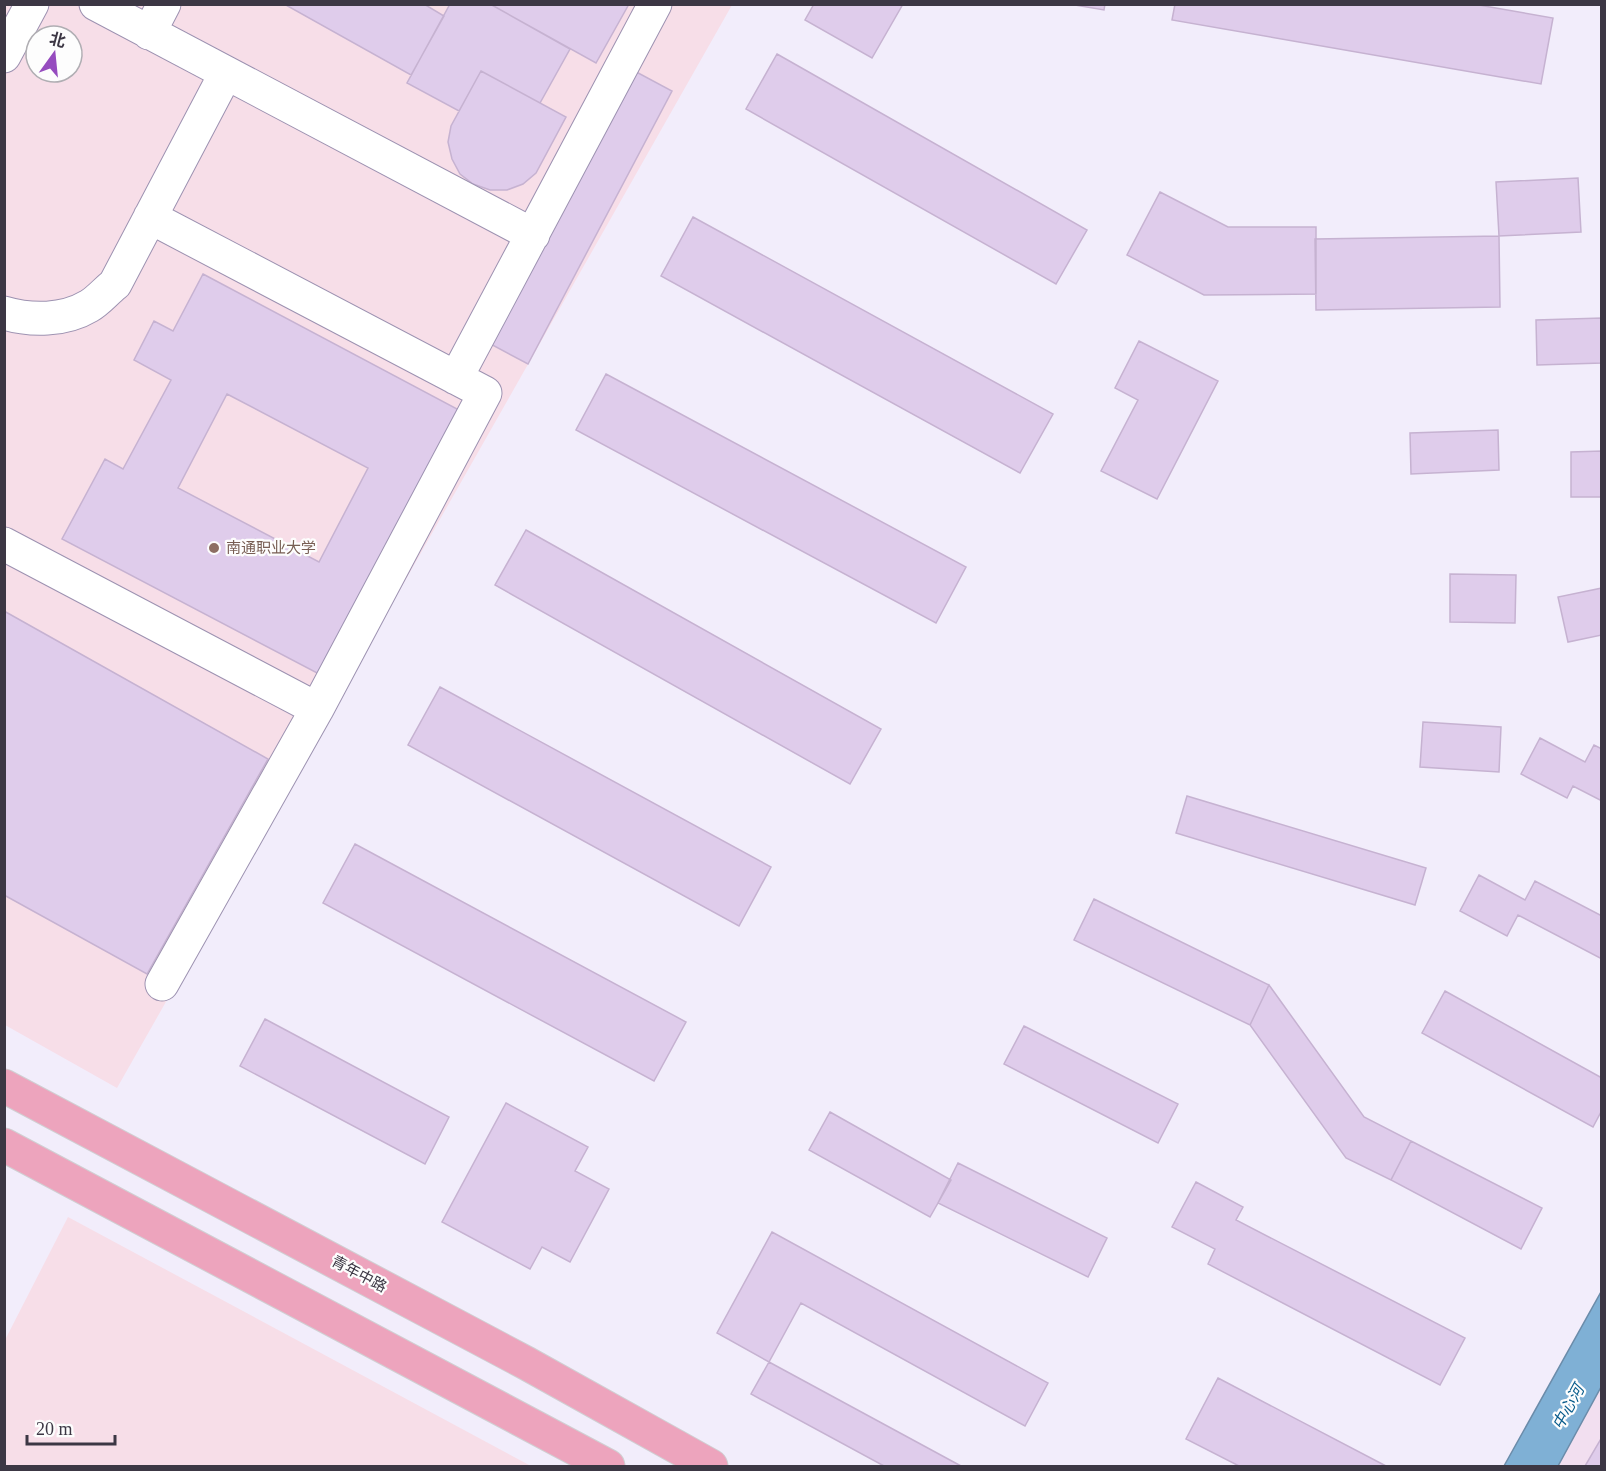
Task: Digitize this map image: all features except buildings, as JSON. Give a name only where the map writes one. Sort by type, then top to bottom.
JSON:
[{"type":"main road","name":"青年中路","points":[[4,1086],[526,1363],[711,1467]]},
{"type":"main road","points":[[4,1145],[608,1467]]},
{"type":"lane","points":[[4,56],[32,4]]},
{"type":"lane","points":[[96,4],[156,19],[226,73],[532,235]]},
{"type":"lane","points":[[456,378],[655,4]]},
{"type":"lane","points":[[4,313],[22,318],[56,318],[89,306],[115,284],[226,73]]},
{"type":"lane","points":[[150,217],[484,393],[317,709],[162,984]]},
{"type":"lane","points":[[4,544],[317,709]]},
{"type":"shaded area","name":"南通职业大学","points":[[5,5],[732,5],[117,1088],[5,1025]]},
{"type":"shaded area","points":[[68,1217],[531,1466],[5,1466],[5,1340]]},
{"type":"shaded area","points":[[1601,1387],[1601,1466],[1558,1466]]},
{"type":"water","name":"中心河","points":[[1601,1292],[1601,1387],[1558,1466],[1504,1466]]},
{"type":"place","name":"南通职业大学","points":[[214,548]]}]
